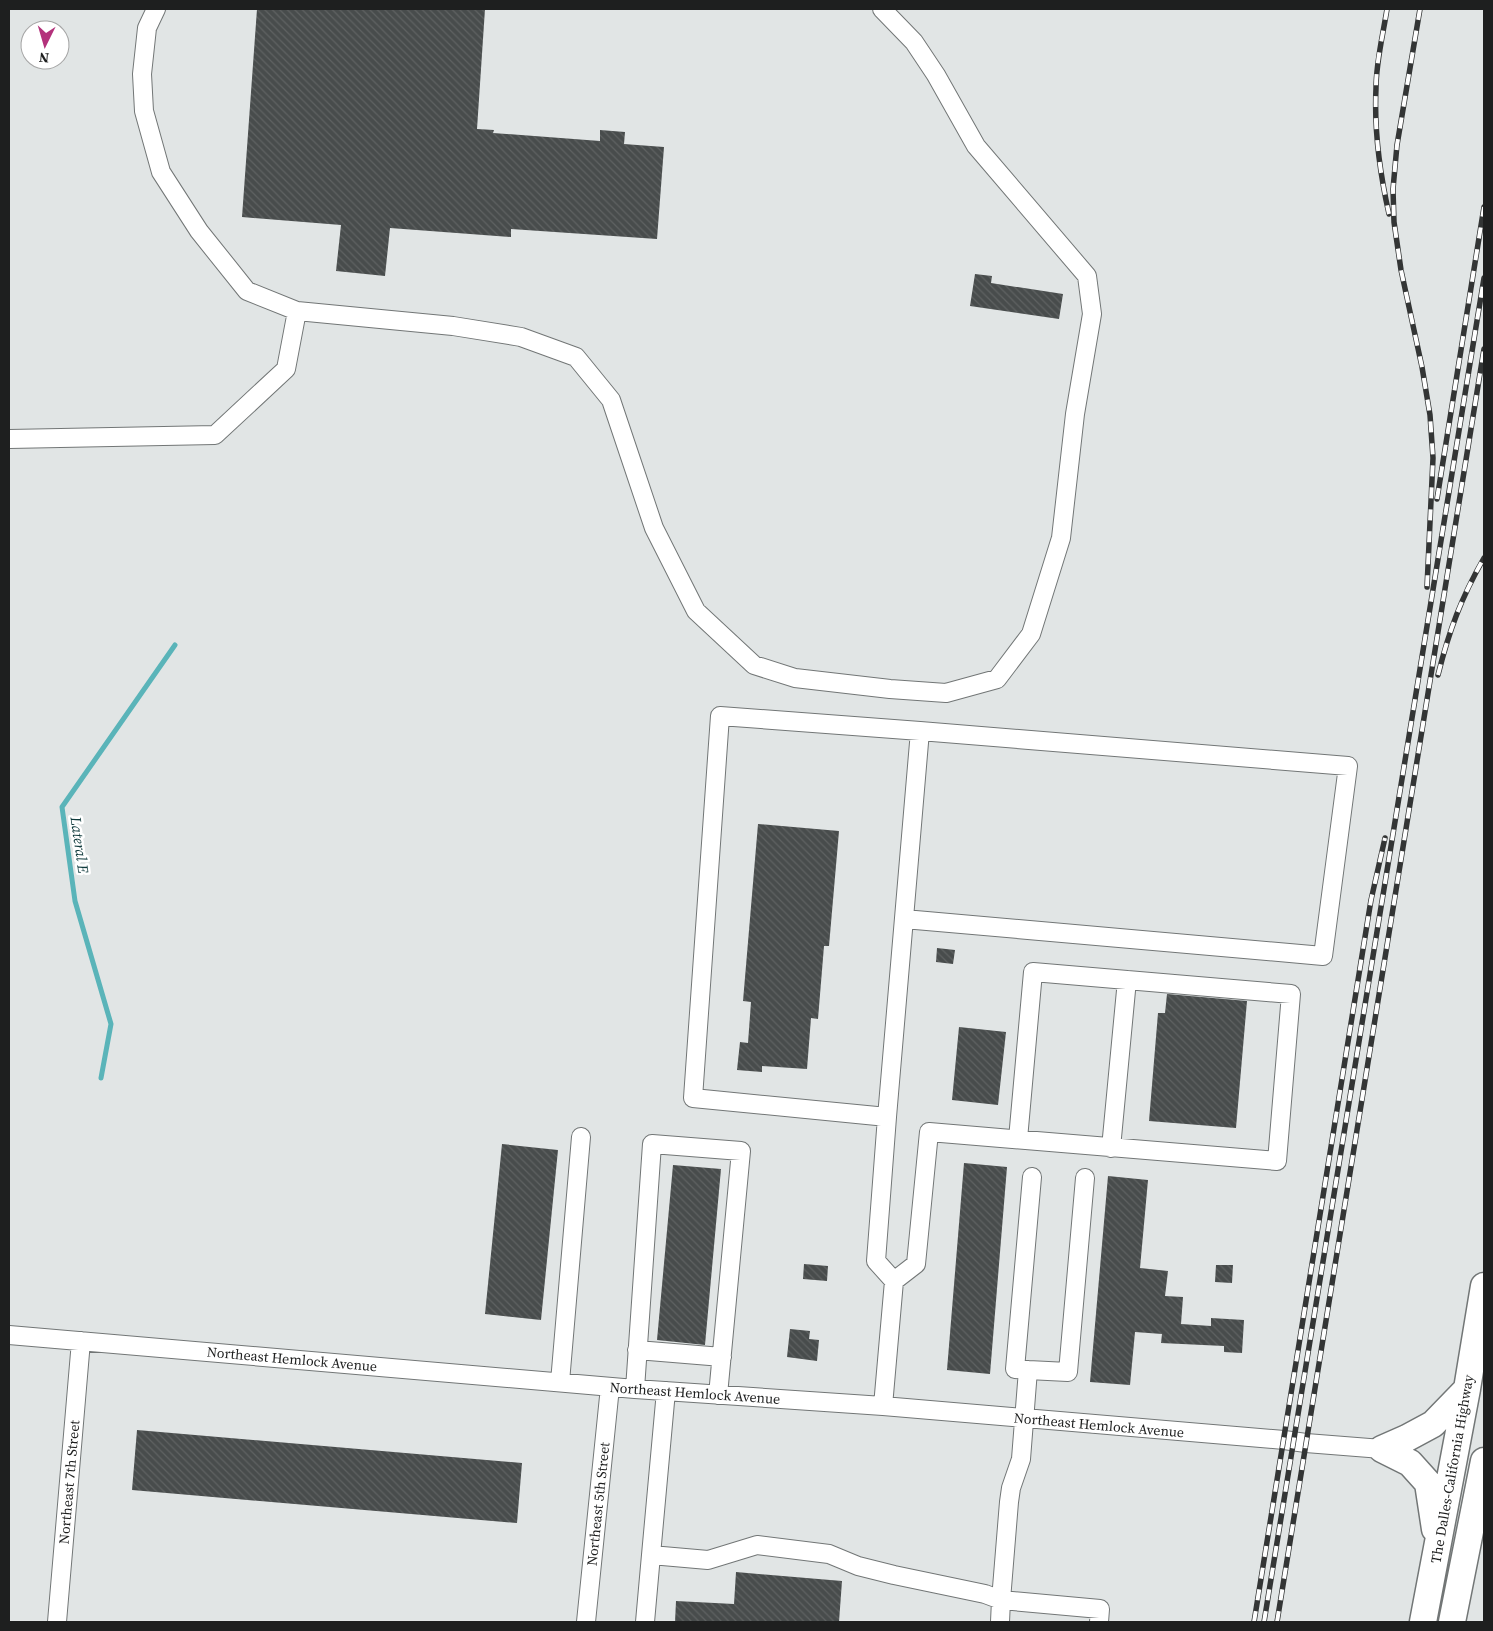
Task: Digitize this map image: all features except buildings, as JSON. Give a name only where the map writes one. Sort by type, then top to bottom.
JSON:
[{"type":"highway","name":"The Dalles-California Highway","points":[[1423,1622],[1438,1549],[1484,1286]]},
{"type":"highway","points":[[1382,1449],[1408,1438],[1433,1424],[1467,1389]]},
{"type":"highway","points":[[1382,1449],[1410,1463],[1428,1483],[1438,1549]]},
{"type":"highway","name":"The Dalles-California Highway","points":[[1452,1622],[1484,1461]]},
{"type":"street","points":[[156,9],[147,28],[142,74],[144,110],[161,172],[199,232],[247,290],[298,311],[453,326],[521,337],[576,358],[611,400],[654,528],[696,611],[754,665],[795,678],[890,689],[946,693],[997,679],[1031,634],[1061,538],[1075,414],[1092,314],[1087,276],[976,146],[936,74],[914,42],[882,9]]},
{"type":"street","points":[[9,439],[215,435],[286,369],[298,311]]},
{"type":"street","points":[[887,1117],[693,1098],[720,716],[1348,766],[1323,956],[904,918]]},
{"type":"street","points":[[883,1406],[894,1281],[876,1261],[920,731]]},
{"type":"street","points":[[894,1281],[916,1264],[928,1132],[1277,1161],[1291,994],[1033,972],[1018,1139]]},
{"type":"street","points":[[1111,1148],[1126,980]]},
{"type":"street","points":[[560,1382],[580,1137]]},
{"type":"street","points":[[635,1389],[652,1144],[741,1151],[718,1395]]},
{"type":"street","points":[[1032,1177],[1016,1368],[1068,1372],[1085,1178]]},
{"type":"street","name":"Northeast Hemlock Avenue","points":[[9,1335],[635,1389],[883,1406],[1382,1449]]},
{"type":"street","name":"Northeast 7th Street","points":[[57,1622],[81,1341]]},
{"type":"street","points":[[638,1350],[722,1356]]},
{"type":"street","points":[[1000,1622],[1009,1502],[1011,1488],[1021,1459],[1028,1370]]},
{"type":"street","name":"Northeast 5th Street","points":[[586,1622],[610,1386]]},
{"type":"street","points":[[645,1622],[666,1391]]},
{"type":"street","points":[[651,1555],[708,1560],[757,1545],[829,1554],[876,1571],[985,1594],[1001,1600],[1100,1609],[1098,1622]]},
{"type":"waterway","name":"Lateral E","points":[[101,1078],[111,1024],[75,901],[62,807],[175,645]]},
{"type":"railway","points":[[1387,9],[1376,78],[1376,120],[1378,152],[1389,214]]},
{"type":"railway","points":[[1420,9],[1397,145],[1393,189],[1394,222],[1401,270],[1422,367],[1430,415],[1433,458],[1427,587]]},
{"type":"railway","points":[[1437,499],[1484,207]]},
{"type":"railway","points":[[1264,1622],[1484,278]]},
{"type":"railway","points":[[1277,1622],[1484,349]]},
{"type":"railway","points":[[1438,675],[1456,615],[1484,558]]},
{"type":"railway","points":[[1254,1622],[1371,900],[1385,838]]}]
